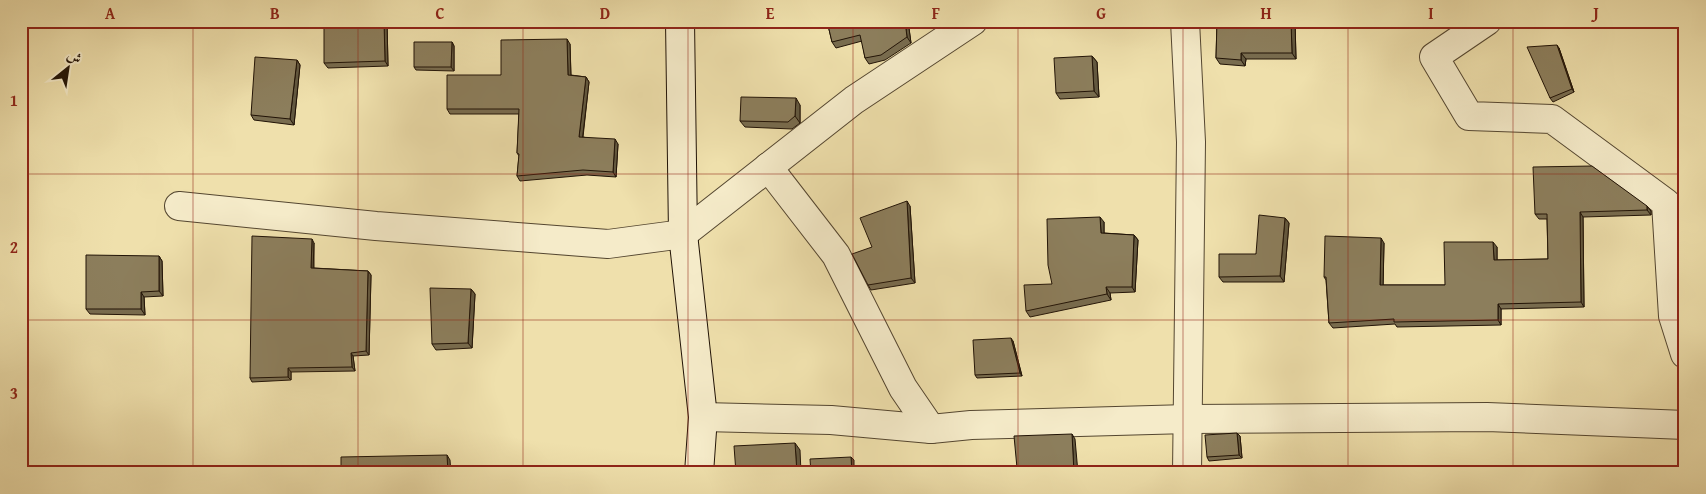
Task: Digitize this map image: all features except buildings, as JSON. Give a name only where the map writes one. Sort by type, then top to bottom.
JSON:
[{"type":"street","points":[[680,21],[683,234],[702,416],[699,473]]},
{"type":"street","points":[[180,206],[376,226],[608,244],[683,234],[854,100],[973,21]]},
{"type":"street","points":[[1185,21],[1191,142],[1187,473]]},
{"type":"street","points":[[1487,21],[1434,57],[1469,116],[1552,119],[1666,203],[1673,316],[1685,354]]},
{"type":"street","points":[[768,167],[836,255],[903,388],[931,429]]},
{"type":"street","points":[[702,416],[831,420],[931,429],[971,425],[1188,419],[1487,417],[1685,425]]}]
